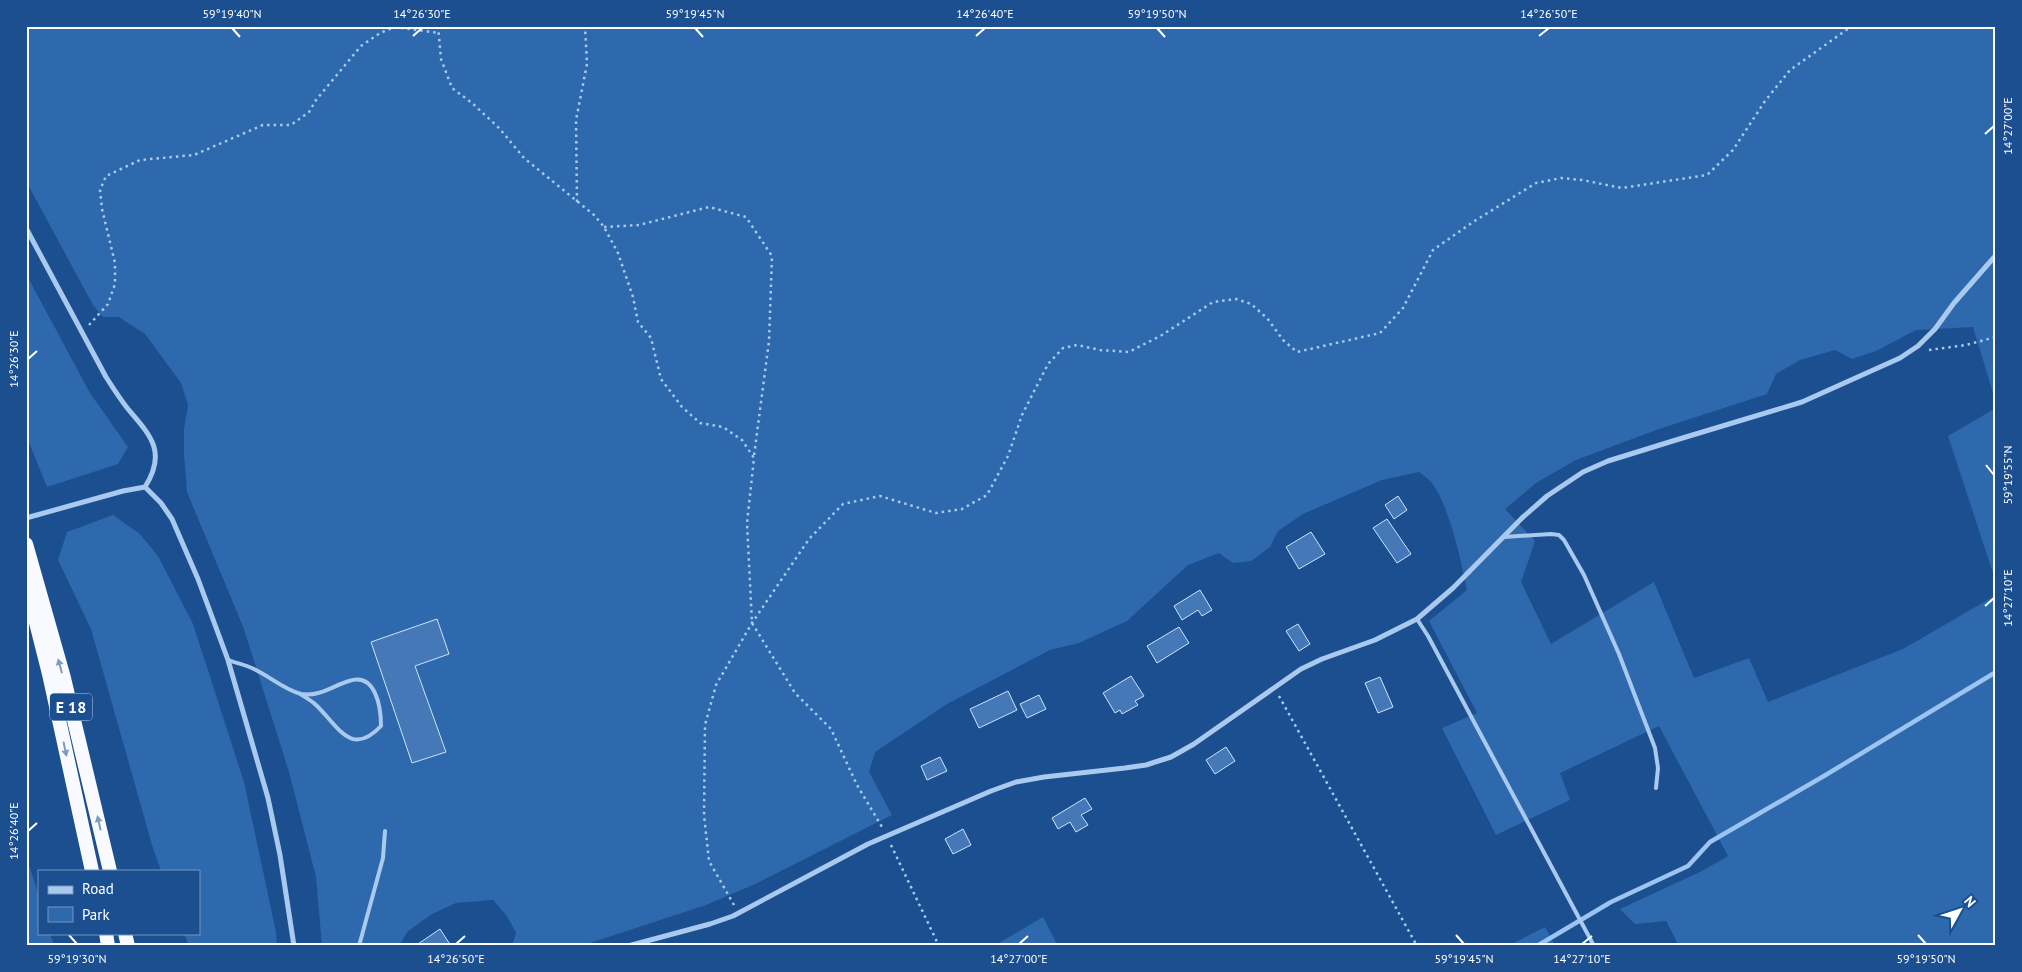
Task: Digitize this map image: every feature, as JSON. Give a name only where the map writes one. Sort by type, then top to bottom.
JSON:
[{"type":"highway","name":"E 18","points":[[26,544],[64,678],[110,870]]},
{"type":"highway","name":"E 18","points":[[26,583],[49,674],[92,870]]},
{"type":"street","points":[[26,228],[117,395],[147,431],[154,444],[156,454],[155,468],[145,486],[26,518]]},
{"type":"street","points":[[628,946],[710,924],[738,913],[886,835],[1016,782],[1146,765],[1171,757],[1194,744],[1302,669],[1322,659],[1375,640],[1417,619],[1453,588],[1547,496],[1583,472],[1676,440],[1802,402],[1900,358],[1918,346],[1935,329],[1954,303],[1996,255]]},
{"type":"street","points":[[145,486],[161,502],[172,519],[198,579],[228,660],[268,798],[294,946]]},
{"type":"lane","points":[[1504,537],[1551,534],[1559,535],[1564,540],[1584,575],[1619,654],[1655,748],[1658,768],[1656,788]]},
{"type":"lane","points":[[1417,619],[1428,636],[1594,946]]},
{"type":"lane","points":[[228,660],[252,668],[300,694],[315,704],[342,734],[354,740],[371,736],[381,726],[378,697],[372,688],[362,680],[350,680],[319,693],[300,694]]},
{"type":"lane","points":[[359,946],[383,858],[385,831]]},
{"type":"path","points":[[438,26],[441,59],[452,88],[472,103],[499,128],[524,158],[594,215],[604,227],[618,253],[633,297],[638,322],[651,338],[661,379],[682,407],[700,423],[723,427],[742,440],[754,458]]},
{"type":"path","points":[[577,202],[576,120],[587,64],[585,26]]},
{"type":"path","points":[[738,913],[709,861],[704,816],[705,725],[716,685],[752,623],[809,539],[843,504],[880,496],[936,513],[962,509],[987,496],[1008,456],[1022,415],[1048,364],[1063,348],[1078,345],[1100,350],[1129,352],[1162,335],[1213,302],[1236,299],[1251,304],[1267,318],[1283,340],[1297,352],[1380,333],[1403,308],[1433,250],[1473,222],[1536,183],[1568,179],[1622,188],[1707,175],[1733,150],[1765,101],[1790,70],[1852,26]]},
{"type":"path","points":[[82,332],[108,304],[116,284],[115,263],[102,209],[100,190],[106,176],[140,160],[194,155],[263,125],[291,125],[309,112],[316,100],[361,46],[380,33],[395,27],[439,33]]},
{"type":"path","points":[[604,227],[639,225],[709,207],[746,217],[772,256],[768,341],[747,523],[752,623],[796,693],[831,729],[857,785],[886,835],[938,946]]},
{"type":"path","points":[[1918,346],[1930,350],[1952,348],[1996,337]]},
{"type":"path","points":[[1274,688],[1296,725],[1392,904],[1417,946]]},
{"type":"green space","points":[[26,26],[1996,26],[1996,403],[1973,327],[1916,330],[1876,351],[1852,359],[1835,350],[1800,360],[1776,374],[1767,394],[1659,429],[1576,460],[1536,483],[1505,509],[1535,541],[1521,582],[1551,644],[1654,582],[1694,678],[1749,658],[1768,702],[1903,649],[1996,595],[1996,946],[1679,946],[1666,921],[1635,924],[1620,909],[1702,871],[1728,856],[1659,726],[1560,773],[1570,800],[1496,835],[1442,728],[1477,713],[1429,621],[1467,590],[1454,533],[1443,503],[1431,482],[1419,472],[1382,480],[1303,514],[1278,531],[1270,547],[1251,561],[1233,563],[1219,553],[1188,565],[1127,621],[1079,643],[1050,650],[947,704],[875,752],[869,772],[892,815],[753,885],[706,905],[581,946],[512,946],[516,933],[507,916],[493,900],[456,903],[432,914],[408,931],[399,946],[322,946],[316,877],[289,772],[244,629],[187,492],[184,429],[188,405],[181,383],[145,334],[119,317],[103,317],[93,305],[26,181]]},
{"type":"green space","points":[[26,274],[90,393],[128,447],[118,464],[47,487],[26,435]]},
{"type":"green space","points":[[1996,408],[1996,582],[1948,436]]},
{"type":"green space","points":[[113,515],[140,534],[158,556],[193,624],[244,782],[276,932],[277,946],[189,946],[184,934],[200,934],[200,870],[161,870],[91,629],[58,560],[67,532]]},
{"type":"green space","points":[[26,856],[38,893],[38,934],[50,934],[54,946],[26,946]]},
{"type":"green space","points":[[1043,917],[1058,946],[994,946]]},
{"type":"green space","points":[[1545,927],[1555,946],[1508,946]]},
{"type":"building","points":[[1398,496],[1407,510],[1394,519],[1385,505]]},
{"type":"building","points":[[1387,519],[1411,554],[1397,563],[1373,528]]},
{"type":"building","points":[[1311,532],[1325,554],[1299,569],[1286,547]]},
{"type":"building","points":[[1200,590],[1212,610],[1202,616],[1198,610],[1182,620],[1174,606]]},
{"type":"building","points":[[437,619],[449,654],[415,666],[446,752],[412,763],[371,642]]},
{"type":"building","points":[[1298,624],[1310,644],[1299,651],[1286,631]]},
{"type":"building","points":[[1179,627],[1189,643],[1157,663],[1147,646]]},
{"type":"building","points":[[1131,676],[1144,696],[1135,701],[1138,705],[1122,714],[1120,710],[1115,713],[1103,693]]},
{"type":"building","points":[[1380,677],[1393,707],[1378,713],[1365,683]]},
{"type":"building","points":[[1008,691],[1017,710],[979,728],[970,709]]},
{"type":"building","points":[[1039,695],[1046,709],[1027,718],[1020,704]]},
{"type":"building","points":[[1226,747],[1235,761],[1215,774],[1206,760]]},
{"type":"building","points":[[940,757],[947,771],[927,780],[921,766]]},
{"type":"building","points":[[1085,798],[1092,809],[1081,815],[1088,825],[1076,832],[1070,822],[1058,829],[1052,818]]},
{"type":"building","points":[[963,829],[971,845],[953,854],[945,839]]},
{"type":"building","points":[[440,929],[451,946],[415,946]]},
{"type":"waterway","points":[[1537,946],[1611,902],[1688,866],[1710,842],[1824,776],[1996,672]]}]
